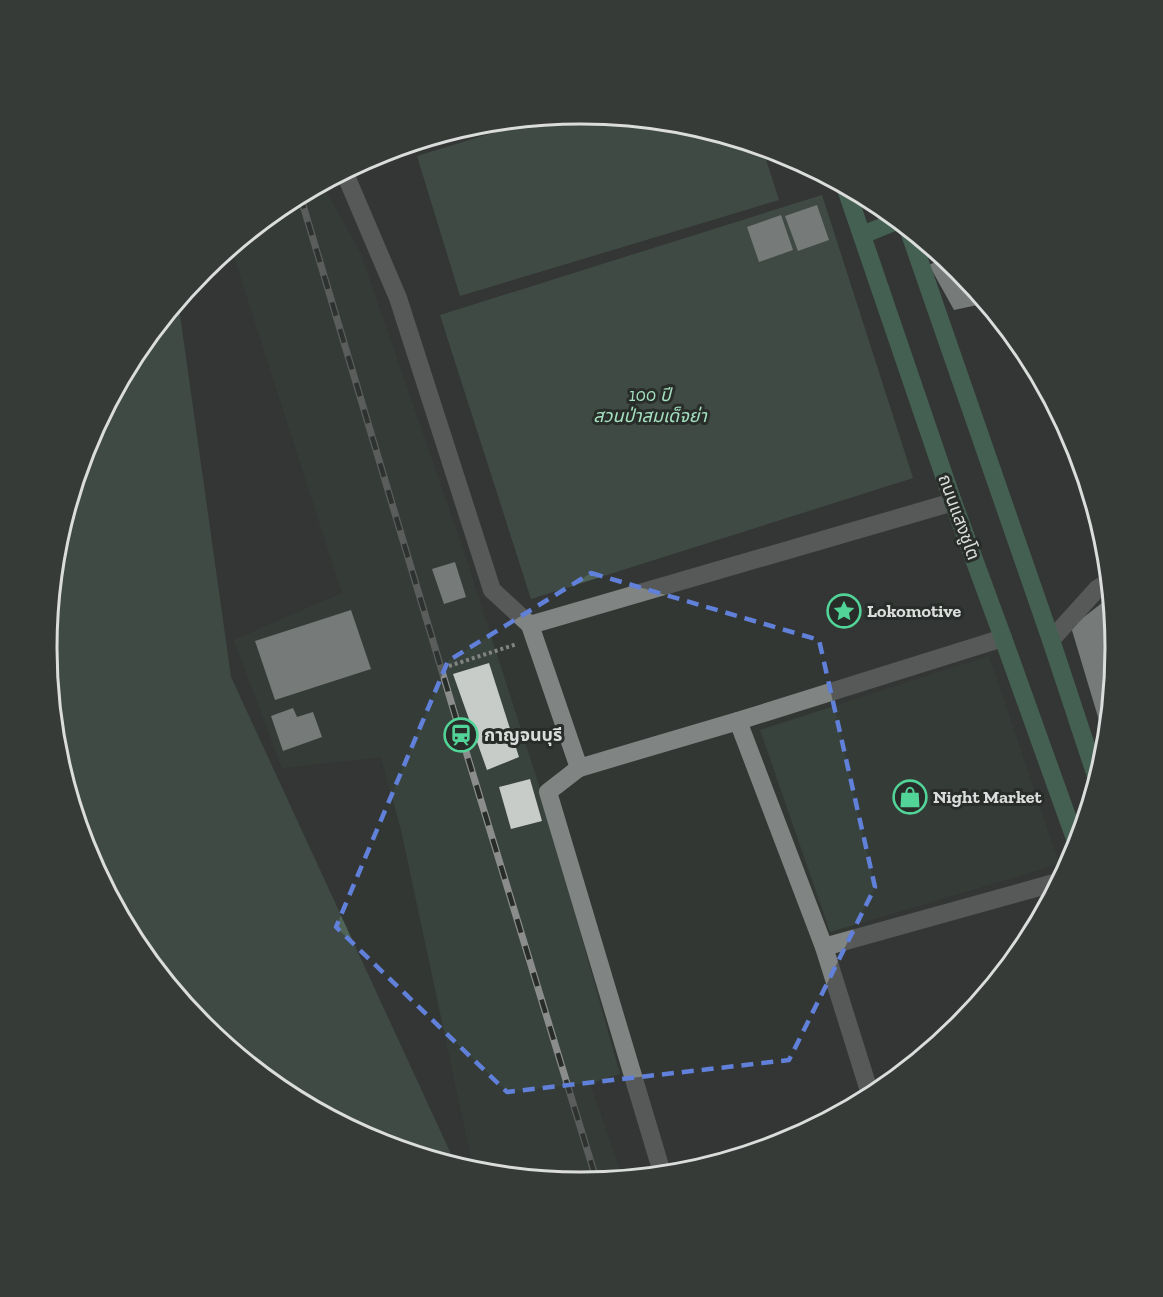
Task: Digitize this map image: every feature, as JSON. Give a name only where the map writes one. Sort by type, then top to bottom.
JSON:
[{"type":"main road","name":"ถนนแสงชูโต","points":[[849,197],[953,502],[1073,832]]},
{"type":"main road","points":[[862,235],[890,224]]},
{"type":"main road","points":[[913,242],[1093,765]]},
{"type":"street","points":[[348,179],[398,298],[492,590],[532,632],[579,768]]},
{"type":"street","points":[[532,632],[953,502]]},
{"type":"street","points":[[1051,640],[1096,589],[1102,585]]},
{"type":"street","points":[[660,1167],[548,792],[579,768],[1004,639]]},
{"type":"street","points":[[738,721],[824,947],[868,1088]]},
{"type":"street","points":[[824,947],[1048,887]]},
{"type":"path","points":[[449,666],[532,632]]},
{"type":"highlighted area","points":[[591,573],[819,640],[875,887],[789,1060],[507,1092],[336,927],[448,661]]},
{"type":"shaded area","points":[[326,191],[360,252],[464,552],[537,779],[620,1074],[590,1084],[620,1172],[547,1172],[513,1169],[472,1161],[401,830],[381,757],[282,768],[234,640],[342,593],[234,256],[290,212]]},
{"type":"shaded area","name":"Night Market","points":[[989,656],[1059,864],[830,932],[760,730]]},
{"type":"green space","points":[[582,124],[650,128],[717,142],[765,158],[779,200],[460,296],[417,156],[513,128]]},
{"type":"green space","name":"100 ปี สวนป่าสมเด็จย่า","points":[[822,195],[913,478],[531,599],[440,315]]},
{"type":"green space","points":[[180,312],[231,677],[452,1156],[381,1133],[319,1103],[262,1065],[236,1043],[187,994],[145,940],[111,880],[85,817],[67,751],[58,683],[58,614],[67,546],[85,480],[111,417],[145,357]]},
{"type":"building","points":[[817,205],[829,240],[798,251],[785,216]]},
{"type":"building","points":[[781,215],[793,250],[759,262],[747,227]]},
{"type":"building","points":[[935,262],[978,305],[954,310],[929,265]]},
{"type":"building","points":[[455,562],[466,597],[444,604],[432,569]]},
{"type":"building","points":[[1104,602],[1106,648],[1101,725],[1071,627]]},
{"type":"building","points":[[351,610],[371,669],[275,700],[255,641]]},
{"type":"building","points":[[489,663],[519,757],[487,770],[453,674]]},
{"type":"building","points":[[293,708],[297,717],[313,712],[322,737],[283,751],[271,716]]},
{"type":"building","points":[[530,779],[542,821],[511,829],[499,787]]},
{"type":"railway","points":[[303,204],[594,1173]]},
{"type":"place","name":"Lokomotive","points":[[844,611]]},
{"type":"place","name":"กาญจนบุรี","points":[[461,735]]},
{"type":"place","name":"Night Market","points":[[910,797]]}]
